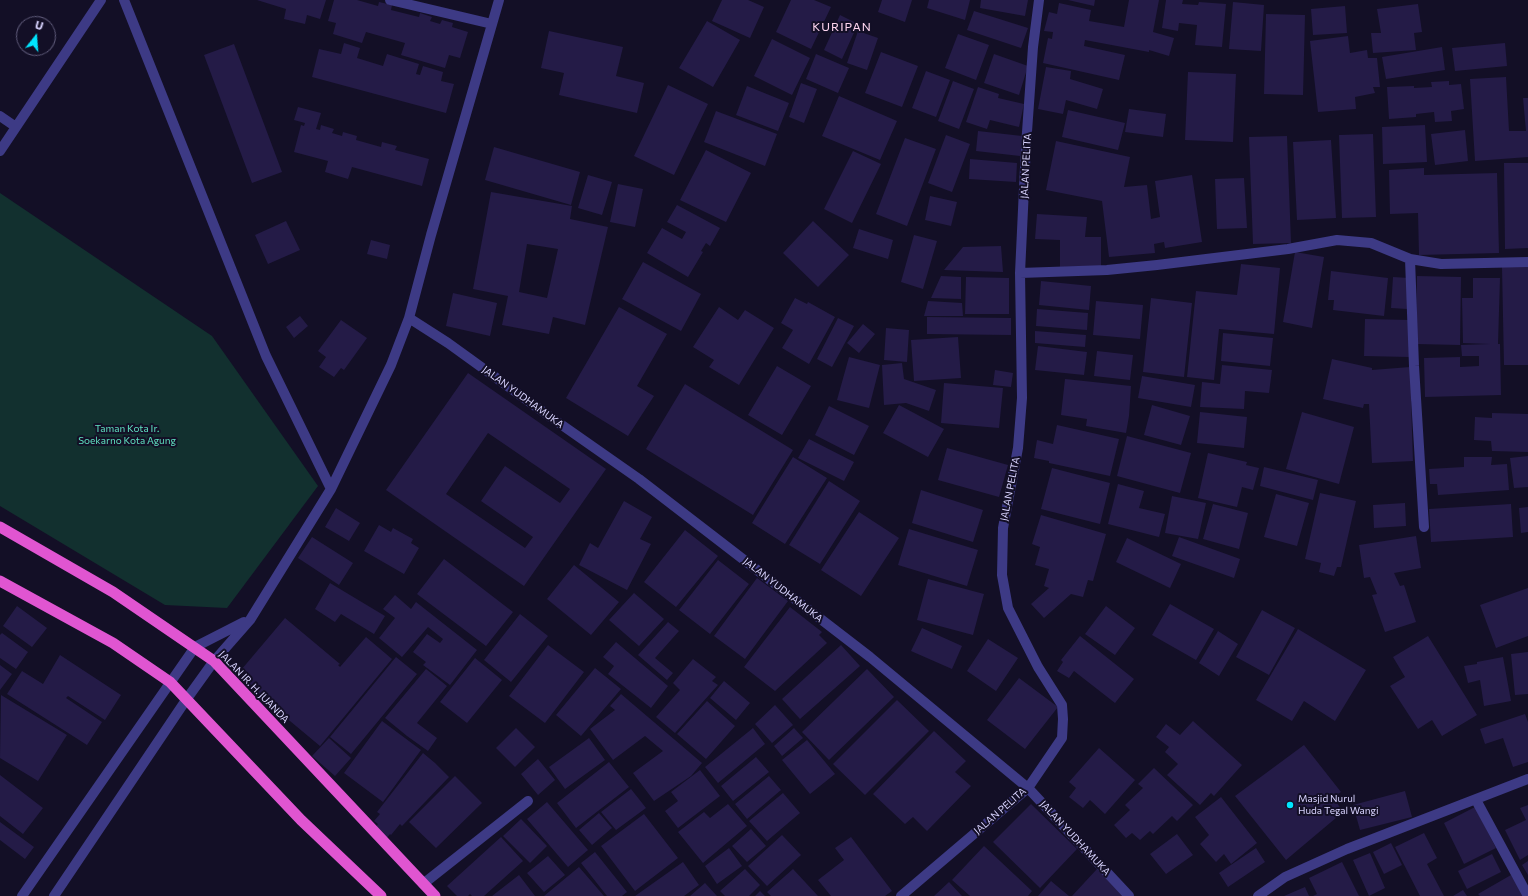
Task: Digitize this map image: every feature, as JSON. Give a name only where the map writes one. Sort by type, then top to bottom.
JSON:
[{"type":"highway","name":"JALAN IR. H. JUANDA","points":[[0,527],[113,592],[214,661],[435,896]]},
{"type":"highway","points":[[0,581],[113,643],[170,682],[301,820],[382,896]]},
{"type":"street","points":[[0,151],[101,0]]},
{"type":"street","points":[[124,0],[266,356],[331,489]]},
{"type":"street","points":[[390,0],[492,24]]},
{"type":"street","points":[[54,896],[186,700],[214,661],[250,620],[331,489],[391,365],[409,318],[433,227],[499,0]]},
{"type":"street","name":"JALAN PELITA","points":[[901,896],[1028,788],[1062,738],[1062,705],[1038,667],[1008,608],[1002,575],[1002,528],[1018,448],[1022,398],[1020,273],[1033,47],[1039,0]]},
{"type":"street","points":[[0,116],[16,127]]},
{"type":"street","points":[[1020,273],[1108,270],[1157,265],[1288,249],[1337,240],[1371,243],[1410,259],[1441,264],[1528,262]]},
{"type":"street","points":[[1410,259],[1424,527]]},
{"type":"street","name":"JALAN YUDHAMUKA","points":[[409,318],[448,343],[639,479],[870,657],[1028,788],[1129,896]]},
{"type":"street","points":[[22,896],[195,647],[250,620]]},
{"type":"street","points":[[1258,896],[1285,877],[1348,849],[1528,779]]},
{"type":"street","points":[[1476,800],[1528,896]]},
{"type":"street","points":[[423,884],[528,801]]},
{"type":"green space","name":"Taman Kota Ir. Soekarno Kota Agung","points":[[0,193],[212,336],[318,486],[227,608],[165,605],[0,506]]},
{"type":"building","points":[[257,0],[326,0],[320,19],[307,15],[305,24],[284,19],[286,9]]},
{"type":"building","points":[[334,0],[357,0],[378,6],[379,2],[392,5],[391,10],[419,17],[420,13],[432,17],[430,21],[440,24],[442,20],[453,23],[452,27],[468,32],[460,58],[449,55],[445,68],[401,55],[405,43],[366,32],[362,43],[333,34],[336,23],[328,21]]},
{"type":"building","points":[[722,0],[748,0],[764,7],[750,38],[712,21]]},
{"type":"building","points":[[791,0],[814,0],[831,7],[811,49],[776,32]]},
{"type":"building","points":[[882,0],[912,0],[905,22],[878,12]]},
{"type":"building","points":[[929,0],[970,0],[965,20],[927,8]]},
{"type":"building","points":[[981,0],[1028,0],[1025,16],[980,8]]},
{"type":"building","points":[[1068,0],[1095,0],[1094,6]]},
{"type":"building","points":[[1129,0],[1159,0],[1153,32],[1174,38],[1169,56],[1149,50],[1149,52],[1085,40],[1084,46],[1125,55],[1119,80],[1043,63],[1048,38],[1052,39],[1053,32],[1044,31],[1049,12],[1057,14],[1059,3],[1091,10],[1089,21],[1124,27]]},
{"type":"building","points":[[1166,0],[1183,0],[1182,4],[1198,5],[1199,2],[1226,4],[1222,47],[1195,45],[1197,25],[1179,23],[1178,31],[1162,28]]},
{"type":"building","points":[[1233,2],[1264,5],[1261,51],[1229,49]]},
{"type":"building","points":[[1418,4],[1422,32],[1414,33],[1416,50],[1373,53],[1371,33],[1381,33],[1377,9]]},
{"type":"building","points":[[1345,6],[1347,33],[1313,35],[1311,9]]},
{"type":"building","points":[[974,11],[1028,28],[1021,48],[967,30]]},
{"type":"building","points":[[1266,14],[1305,15],[1303,95],[1264,94]]},
{"type":"building","points":[[840,15],[858,24],[842,59],[824,50]]},
{"type":"building","points":[[707,21],[740,40],[713,87],[679,68]]},
{"type":"building","points":[[549,31],[623,47],[616,76],[644,83],[637,113],[559,95],[564,73],[541,68]]},
{"type":"building","points":[[858,31],[878,38],[867,70],[847,63]]},
{"type":"building","points":[[958,34],[989,45],[976,80],[945,68]]},
{"type":"building","points":[[1348,36],[1350,53],[1367,50],[1368,58],[1377,58],[1380,87],[1373,87],[1375,93],[1355,97],[1356,109],[1318,112],[1310,41]]},
{"type":"building","points":[[772,39],[810,58],[792,95],[754,76]]},
{"type":"building","points":[[344,43],[360,48],[357,58],[383,66],[387,54],[419,64],[416,74],[420,75],[423,66],[443,72],[441,81],[454,84],[446,113],[312,77],[319,49],[341,54]]},
{"type":"building","points":[[1505,43],[1507,66],[1455,71],[1452,48]]},
{"type":"building","points":[[234,44],[282,172],[252,183],[204,55]]},
{"type":"building","points":[[1442,47],[1445,70],[1386,79],[1382,57]]},
{"type":"building","points":[[881,52],[918,66],[902,107],[865,93]]},
{"type":"building","points":[[816,54],[849,68],[838,93],[806,79]]},
{"type":"building","points":[[994,54],[1028,66],[1019,95],[984,83]]},
{"type":"building","points":[[1046,67],[1071,71],[1070,79],[1103,89],[1097,109],[1066,100],[1063,114],[1038,109]]},
{"type":"building","points":[[926,71],[950,80],[936,117],[912,108]]},
{"type":"building","points":[[1188,72],[1236,74],[1233,142],[1185,140]]},
{"type":"building","points":[[1506,77],[1509,131],[1526,131],[1523,98],[1528,98],[1528,157],[1475,161],[1470,79]]},
{"type":"building","points":[[953,81],[974,89],[959,129],[938,121]]},
{"type":"building","points":[[1449,81],[1449,85],[1461,84],[1464,109],[1451,111],[1452,121],[1435,122],[1434,112],[1416,114],[1416,117],[1389,119],[1387,87],[1432,87],[1431,82]]},
{"type":"building","points":[[801,83],[817,89],[804,123],[789,117]]},
{"type":"building","points":[[668,85],[708,104],[674,175],[634,156]]},
{"type":"building","points":[[747,86],[789,103],[778,131],[736,115]]},
{"type":"building","points":[[978,87],[999,94],[998,98],[1024,104],[1019,127],[990,120],[987,129],[966,122]]},
{"type":"building","points":[[839,96],[897,121],[880,160],[822,136]]},
{"type":"building","points":[[298,107],[321,113],[316,129],[320,130],[321,125],[334,129],[332,133],[342,136],[343,132],[357,136],[356,140],[381,147],[382,142],[397,146],[395,150],[429,159],[422,186],[352,167],[348,179],[325,172],[328,161],[294,152],[301,125],[304,126],[305,123],[294,120]]},
{"type":"building","points":[[1129,109],[1166,114],[1163,137],[1125,132]]},
{"type":"building","points":[[1068,110],[1125,123],[1118,150],[1062,137]]},
{"type":"building","points":[[716,111],[777,134],[765,166],[704,142]]},
{"type":"building","points":[[1425,125],[1427,162],[1383,164],[1382,127]]},
{"type":"building","points":[[1465,130],[1468,161],[1435,165],[1431,134]]},
{"type":"building","points":[[978,131],[1022,136],[1020,156],[976,151]]},
{"type":"building","points":[[1373,134],[1376,217],[1342,218],[1339,135]]},
{"type":"building","points":[[946,135],[970,144],[952,192],[928,183]]},
{"type":"building","points":[[1287,136],[1291,243],[1253,244],[1249,137]]},
{"type":"building","points":[[905,138],[936,149],[907,226],[876,214]]},
{"type":"building","points":[[1331,140],[1336,218],[1297,220],[1293,142]]},
{"type":"building","points":[[1056,141],[1130,157],[1124,187],[1147,185],[1151,219],[1160,217],[1155,181],[1192,175],[1202,242],[1165,248],[1164,242],[1154,244],[1155,253],[1109,257],[1102,201],[1046,190]]},
{"type":"building","points":[[494,147],[580,172],[571,205],[485,180]]},
{"type":"building","points":[[706,150],[751,173],[726,222],[680,200]]},
{"type":"building","points":[[853,151],[881,164],[852,223],[824,209]]},
{"type":"building","points":[[970,159],[1017,163],[1016,182],[969,179]]},
{"type":"building","points":[[1504,163],[1528,163],[1528,248],[1505,249]]},
{"type":"building","points":[[1424,168],[1424,175],[1497,173],[1499,253],[1419,255],[1418,213],[1390,214],[1389,170]]},
{"type":"building","points":[[588,175],[612,182],[602,215],[578,208]]},
{"type":"building","points":[[1244,178],[1247,228],[1217,229],[1215,179]]},
{"type":"building","points":[[618,184],[643,189],[635,227],[610,222]]},
{"type":"building","points":[[491,192],[572,206],[570,219],[608,227],[585,325],[553,317],[549,334],[502,325],[508,296],[473,289]],"holes":[[[527,244],[558,249],[547,298],[519,292]]]},
{"type":"building","points":[[930,196],[957,202],[951,226],[925,220]]},
{"type":"building","points":[[677,205],[720,228],[710,246],[706,243],[701,251],[703,252],[688,277],[647,253],[662,228],[682,239],[686,232],[667,222]]},
{"type":"building","points":[[1037,214],[1087,217],[1085,237],[1101,237],[1101,266],[1060,267],[1060,240],[1035,239]]},
{"type":"building","points":[[286,221],[300,250],[268,264],[255,235]]},
{"type":"building","points":[[813,221],[849,255],[818,287],[783,253]]},
{"type":"building","points":[[859,229],[893,240],[888,259],[853,248]]},
{"type":"building","points":[[914,235],[937,241],[923,289],[901,282]]},
{"type":"building","points":[[371,240],[390,245],[387,259],[367,254]]},
{"type":"building","points":[[1001,246],[1003,272],[944,270],[963,247]]},
{"type":"building","points":[[1295,252],[1324,257],[1312,328],[1283,322]]},
{"type":"building","points":[[643,262],[701,294],[681,331],[622,299]]},
{"type":"building","points":[[1241,264],[1280,268],[1274,334],[1219,329],[1214,380],[1187,377],[1196,291],[1237,295]]},
{"type":"building","points":[[1502,267],[1528,267],[1528,365],[1504,365]]},
{"type":"building","points":[[1331,271],[1388,278],[1384,316],[1333,310],[1334,300],[1328,300]]},
{"type":"building","points":[[941,276],[961,277],[961,299],[931,298]]},
{"type":"building","points":[[1417,276],[1461,277],[1460,345],[1416,344]]},
{"type":"building","points":[[966,277],[1009,278],[1009,314],[965,314]]},
{"type":"building","points":[[1393,277],[1409,278],[1407,309],[1391,308]]},
{"type":"building","points":[[1473,278],[1500,278],[1498,344],[1500,344],[1501,395],[1425,397],[1424,358],[1460,357],[1460,367],[1479,366],[1479,356],[1462,356],[1461,345],[1490,344],[1463,343],[1462,298],[1473,298]]},
{"type":"building","points":[[1041,281],[1091,286],[1089,310],[1039,305]]},
{"type":"building","points":[[453,293],[497,303],[490,336],[446,326]]},
{"type":"building","points":[[795,298],[807,304],[808,302],[835,317],[809,364],[782,348],[793,330],[781,323]]},
{"type":"building","points":[[1151,298],[1192,303],[1184,377],[1143,372]]},
{"type":"building","points":[[928,301],[962,303],[963,316],[924,316]]},
{"type":"building","points":[[1096,301],[1143,305],[1140,339],[1093,335]]},
{"type":"building","points":[[619,307],[667,334],[637,386],[654,396],[628,436],[566,398]]},
{"type":"building","points":[[719,307],[738,320],[745,310],[774,328],[739,385],[709,367],[714,360],[693,347]]},
{"type":"building","points":[[1037,309],[1088,313],[1087,330],[1036,326]]},
{"type":"building","points":[[300,316],[308,326],[294,338],[286,327]]},
{"type":"building","points":[[927,317],[1011,318],[1011,335],[927,334]]},
{"type":"building","points":[[838,318],[854,326],[832,367],[817,359]]},
{"type":"building","points":[[1365,319],[1410,320],[1409,357],[1364,356]]},
{"type":"building","points":[[341,320],[367,338],[344,370],[341,368],[334,377],[319,367],[326,357],[318,351]]},
{"type":"building","points":[[863,324],[875,334],[859,353],[847,343]]},
{"type":"building","points":[[886,328],[909,330],[907,362],[884,360]]},
{"type":"building","points":[[1035,331],[1086,335],[1085,347],[1035,343]]},
{"type":"building","points":[[1223,333],[1273,338],[1270,366],[1221,361]]},
{"type":"building","points":[[958,337],[961,378],[914,381],[911,340]]},
{"type":"building","points":[[1038,346],[1087,352],[1084,375],[1035,370]]},
{"type":"building","points":[[1097,351],[1133,355],[1130,380],[1094,376]]},
{"type":"building","points":[[849,357],[880,365],[869,408],[837,400]]},
{"type":"building","points":[[1332,359],[1372,368],[1372,370],[1410,367],[1413,461],[1372,463],[1369,404],[1364,404],[1363,408],[1323,399]]},
{"type":"building","points":[[902,363],[904,379],[936,390],[929,411],[906,403],[884,405],[882,365]]},
{"type":"building","points":[[1222,365],[1272,370],[1269,393],[1245,391],[1244,409],[1200,407],[1202,382],[1220,384]]},
{"type":"building","points":[[777,366],[811,386],[782,435],[748,415]]},
{"type":"building","points":[[995,370],[1013,373],[1011,387],[993,385]]},
{"type":"building","points":[[468,373],[606,469],[524,586],[386,490]],"holes":[[[488,433],[570,489],[560,503],[505,466],[481,501],[533,537],[525,548],[446,494]]]},
{"type":"building","points":[[1142,376],[1195,385],[1191,407],[1138,398]]},
{"type":"building","points":[[1065,379],[1131,386],[1126,433],[1086,426],[1087,419],[1061,415]]},
{"type":"building","points":[[944,383],[1003,388],[999,428],[941,423]]},
{"type":"building","points":[[685,384],[793,450],[753,515],[646,449]]},
{"type":"building","points":[[899,405],[944,429],[928,457],[883,433]]},
{"type":"building","points":[[1152,405],[1190,416],[1181,445],[1144,435]]},
{"type":"building","points":[[829,406],[869,426],[854,455],[815,435]]},
{"type":"building","points":[[1200,412],[1247,417],[1244,448],[1197,443]]},
{"type":"building","points":[[1302,412],[1354,427],[1339,484],[1286,469]]},
{"type":"building","points":[[1492,413],[1528,414],[1528,452],[1492,451],[1491,441],[1474,440],[1475,417],[1492,418]]},
{"type":"building","points":[[1057,425],[1119,439],[1110,476],[1049,463],[1049,461],[1034,458],[1037,440],[1053,444]]},
{"type":"building","points":[[1127,436],[1191,453],[1180,493],[1117,476]]},
{"type":"building","points":[[809,439],[854,462],[844,481],[798,458]]},
{"type":"building","points":[[947,448],[1008,465],[999,497],[938,480]]},
{"type":"building","points":[[1208,453],[1247,462],[1246,465],[1259,468],[1253,490],[1242,487],[1237,507],[1198,498]]},
{"type":"building","points":[[1528,456],[1528,487],[1514,488],[1510,458]]},
{"type":"building","points":[[793,457],[827,478],[785,544],[752,523]]},
{"type":"building","points":[[1464,457],[1492,457],[1491,465],[1507,464],[1509,490],[1438,495],[1437,484],[1430,484],[1429,469],[1464,467]]},
{"type":"building","points":[[1264,467],[1318,480],[1313,500],[1260,486]]},
{"type":"building","points":[[1052,468],[1110,483],[1100,524],[1041,509]]},
{"type":"building","points":[[829,481],[860,501],[820,564],[789,545]]},
{"type":"building","points":[[1118,484],[1144,491],[1139,508],[1165,514],[1159,537],[1108,524]]},
{"type":"building","points":[[921,490],[983,510],[973,542],[912,523]]},
{"type":"building","points":[[1320,493],[1356,501],[1341,567],[1337,567],[1334,576],[1319,572],[1321,563],[1305,559]]},
{"type":"building","points":[[1276,494],[1309,503],[1297,546],[1264,537]]},
{"type":"building","points":[[1172,496],[1206,503],[1198,539],[1165,533]]},
{"type":"building","points":[[624,501],[652,517],[640,539],[651,544],[627,590],[579,565],[590,543],[598,548]]},
{"type":"building","points":[[1405,503],[1406,526],[1374,528],[1373,505]]},
{"type":"building","points":[[1213,504],[1248,513],[1239,549],[1203,539]]},
{"type":"building","points":[[1511,504],[1513,537],[1431,542],[1429,509]]},
{"type":"building","points":[[1528,507],[1528,532],[1521,533],[1519,508]]},
{"type":"building","points":[[336,508],[360,523],[349,541],[325,527]]},
{"type":"building","points":[[859,512],[899,538],[861,596],[821,570]]},
{"type":"building","points":[[1041,515],[1106,534],[1093,581],[1088,580],[1083,597],[1071,594],[1044,618],[1031,604],[1049,588],[1044,586],[1049,569],[1035,565],[1040,547],[1032,544]]},
{"type":"building","points":[[379,525],[391,532],[393,528],[413,539],[411,543],[419,548],[404,574],[364,551]]},
{"type":"building","points":[[909,529],[978,550],[967,586],[898,565]]},
{"type":"building","points":[[685,530],[718,556],[676,607],[644,582]]},
{"type":"building","points":[[1416,536],[1421,568],[1394,573],[1400,586],[1404,585],[1416,622],[1385,632],[1372,595],[1377,594],[1370,577],[1364,578],[1359,545]]},
{"type":"building","points":[[312,537],[353,563],[339,585],[298,558]]},
{"type":"building","points":[[1179,537],[1240,559],[1234,578],[1172,556]]},
{"type":"building","points":[[1127,538],[1181,564],[1170,588],[1116,562]]},
{"type":"building","points":[[444,559],[513,612],[486,646],[417,594]]},
{"type":"building","points":[[718,560],[749,584],[710,634],[679,610]]},
{"type":"building","points":[[574,565],[619,602],[591,635],[547,599]]},
{"type":"building","points":[[757,578],[788,601],[745,659],[714,636]]},
{"type":"building","points":[[928,579],[984,594],[973,635],[917,620]]},
{"type":"building","points":[[330,583],[385,616],[374,634],[341,614],[335,622],[315,609]]},
{"type":"building","points":[[1528,588],[1528,636],[1496,648],[1480,605]]},
{"type":"building","points":[[634,593],[664,619],[639,646],[609,620]]},
{"type":"building","points":[[395,595],[411,609],[416,602],[477,650],[450,685],[423,665],[426,662],[413,652],[427,634],[440,643],[443,639],[428,627],[402,657],[379,638],[395,618],[383,609]]},
{"type":"building","points":[[1170,604],[1214,629],[1196,660],[1152,635]]},
{"type":"building","points":[[17,606],[47,628],[32,647],[3,626]]},
{"type":"building","points":[[1106,606],[1135,628],[1115,655],[1085,634]]},
{"type":"building","points":[[790,607],[822,632],[819,635],[827,643],[775,691],[744,667]]},
{"type":"building","points":[[1262,610],[1295,628],[1269,675],[1236,657]]},
{"type":"building","points":[[520,614],[548,636],[511,682],[484,660]]},
{"type":"building","points":[[285,618],[340,664],[338,665],[340,667],[366,637],[392,659],[320,746],[236,676]]},
{"type":"building","points":[[668,622],[679,631],[655,658],[673,673],[667,680],[638,655]]},
{"type":"building","points":[[922,628],[962,646],[952,669],[911,651]]},
{"type":"building","points":[[1298,629],[1366,670],[1335,721],[1304,701],[1292,721],[1256,700]]},
{"type":"building","points":[[1218,631],[1238,644],[1219,676],[1199,663]]},
{"type":"building","points":[[2,633],[28,652],[16,669],[0,658],[0,635]]},
{"type":"building","points":[[1080,636],[1134,679],[1115,703],[1074,671],[1069,678],[1057,671],[1063,662],[1061,660]]},
{"type":"building","points":[[1428,636],[1477,715],[1442,736],[1432,720],[1418,729],[1390,686],[1405,677],[1393,657]]},
{"type":"building","points":[[988,639],[1018,658],[996,691],[967,671]]},
{"type":"building","points":[[616,642],[668,686],[651,708],[608,674],[614,666],[603,657]]},
{"type":"building","points":[[548,645],[584,672],[545,723],[509,696]]},
{"type":"building","points":[[841,645],[860,666],[800,719],[782,699]]},
{"type":"building","points":[[1528,652],[1528,694],[1515,695],[1511,654]]},
{"type":"building","points":[[60,655],[121,695],[105,720],[68,696],[66,698],[102,722],[87,745],[7,694],[22,671],[43,684]]},
{"type":"building","points":[[396,657],[417,674],[351,754],[330,737]]},
{"type":"building","points":[[1503,657],[1511,701],[1484,706],[1480,680],[1468,683],[1464,666]]},
{"type":"building","points":[[475,658],[502,680],[467,723],[440,702]]},
{"type":"building","points":[[693,659],[716,677],[712,681],[718,685],[675,733],[656,717],[680,690],[673,683]]},
{"type":"building","points":[[0,665],[12,674],[0,690]]},
{"type":"building","points":[[595,668],[621,689],[581,736],[556,715]]},
{"type":"building","points":[[426,669],[447,686],[417,723],[437,738],[428,751],[385,718]]},
{"type":"building","points":[[867,669],[894,697],[829,760],[802,732]]},
{"type":"building","points":[[1019,678],[1058,707],[1025,749],[987,720]]},
{"type":"building","points":[[724,681],[750,703],[736,720],[710,698]]},
{"type":"building","points":[[621,694],[702,763],[691,776],[654,801],[633,773],[663,751],[645,736],[613,760],[590,729],[615,710],[610,706]]},
{"type":"building","points":[[1,695],[67,735],[38,781],[0,758]]},
{"type":"building","points":[[897,700],[929,731],[865,795],[833,764]]},
{"type":"building","points":[[707,701],[735,726],[706,759],[677,734]]},
{"type":"building","points":[[775,705],[793,725],[772,743],[755,724]]},
{"type":"building","points":[[1525,714],[1528,722],[1528,762],[1513,767],[1503,738],[1485,744],[1480,729]]},
{"type":"building","points":[[382,721],[421,750],[383,802],[344,773]]},
{"type":"building","points":[[1193,721],[1242,765],[1214,796],[1211,793],[1200,805],[1167,775],[1178,764],[1165,752],[1169,747],[1156,737],[1166,724],[1180,735]]},
{"type":"building","points":[[516,728],[535,747],[515,767],[496,748]]},
{"type":"building","points":[[753,728],[765,744],[718,783],[705,767]]},
{"type":"building","points":[[794,728],[803,738],[782,756],[774,746]]},
{"type":"building","points":[[934,731],[966,761],[955,772],[971,786],[927,831],[913,817],[905,824],[873,794]]},
{"type":"building","points":[[329,738],[351,758],[335,776],[312,756]]},
{"type":"building","points":[[589,738],[605,760],[565,789],[549,767]]},
{"type":"building","points":[[807,740],[835,774],[810,794],[782,760]]},
{"type":"building","name":"Masjid Nurul Huda Tegal Wangi","points":[[1304,745],[1341,792],[1333,797],[1343,812],[1286,860],[1235,796]]},
{"type":"building","points":[[1099,748],[1135,780],[1105,814],[1090,800],[1083,808],[1069,797],[1076,788],[1069,782]]},
{"type":"building","points":[[423,753],[449,777],[402,826],[400,824],[386,839],[374,829],[378,824],[374,821],[380,814],[377,812]]},
{"type":"building","points":[[756,757],[769,772],[733,801],[721,786]]},
{"type":"building","points":[[538,759],[555,780],[538,795],[521,774]]},
{"type":"building","points":[[609,762],[629,787],[576,828],[557,803]]},
{"type":"building","points":[[1154,768],[1193,805],[1177,821],[1172,816],[1153,834],[1150,831],[1140,840],[1132,833],[1126,838],[1114,825],[1130,810],[1125,805],[1143,788],[1138,784]]},
{"type":"building","points":[[700,770],[720,796],[678,828],[665,811],[678,801],[671,792]]},
{"type":"building","points":[[0,775],[43,808],[23,834],[0,816]]},
{"type":"building","points":[[455,776],[482,803],[436,848],[409,822]]},
{"type":"building","points":[[769,776],[781,790],[747,819],[735,804]]},
{"type":"building","points":[[631,789],[646,808],[616,830],[601,812]]},
{"type":"building","points":[[1405,791],[1412,817],[1360,830],[1353,805]]},
{"type":"building","points":[[783,793],[800,813],[767,841],[749,821]]},
{"type":"building","points":[[1221,797],[1257,843],[1231,864],[1224,854],[1216,862],[1200,844],[1209,835],[1195,817]]},
{"type":"building","points":[[547,802],[588,850],[568,867],[527,819]]},
{"type":"building","points":[[728,804],[747,826],[703,863],[678,832],[704,812],[710,818]]},
{"type":"building","points":[[1031,804],[1077,849],[1040,888],[993,842]]},
{"type":"building","points":[[1528,805],[1528,855],[1520,860],[1505,830],[1526,820],[1520,808]]},
{"type":"building","points":[[1475,807],[1496,848],[1464,864],[1444,823]]},
{"type":"building","points":[[599,813],[612,828],[592,845],[579,830]]},
{"type":"building","points":[[644,814],[678,858],[635,891],[601,846]]},
{"type":"building","points":[[521,819],[547,846],[530,863],[503,836]]},
{"type":"building","points":[[0,822],[34,847],[25,859],[0,840]]},
{"type":"building","points":[[751,829],[766,846],[747,862],[732,846]]},
{"type":"building","points":[[1424,833],[1437,858],[1427,864],[1444,896],[1420,896],[1395,847]]},
{"type":"building","points":[[1177,834],[1193,855],[1166,874],[1150,854]]},
{"type":"building","points":[[782,835],[801,855],[767,886],[748,866]]},
{"type":"building","points":[[501,837],[523,861],[484,896],[472,896],[470,894],[468,896],[457,896],[447,886]]},
{"type":"building","points":[[851,837],[892,891],[885,896],[831,896],[818,880],[844,860],[835,848]]},
{"type":"building","points":[[1391,843],[1402,865],[1384,874],[1373,852]]},
{"type":"building","points":[[984,846],[1032,891],[1028,896],[970,896],[952,880]]},
{"type":"building","points":[[729,848],[742,866],[717,884],[705,866]]},
{"type":"building","points":[[1256,848],[1265,862],[1228,887],[1219,873]]},
{"type":"building","points":[[595,852],[627,892],[622,896],[607,896],[581,863]]},
{"type":"building","points":[[1370,853],[1385,888],[1369,896],[1353,860]]},
{"type":"building","points":[[1492,854],[1501,872],[1467,889],[1458,871]]},
{"type":"building","points":[[548,856],[565,875],[544,892],[527,873]]},
{"type":"building","points":[[1528,861],[1528,875],[1522,865]]},
{"type":"building","points":[[683,862],[699,885],[684,896],[635,896]]},
{"type":"building","points":[[1342,862],[1359,896],[1313,896],[1317,894],[1309,878]]},
{"type":"building","points":[[579,867],[604,896],[544,896]]},
{"type":"building","points":[[745,869],[760,885],[749,896],[725,896],[720,891]]},
{"type":"building","points":[[793,869],[818,896],[771,896],[767,892]]},
{"type":"building","points":[[1097,869],[1124,893],[1122,896],[1072,896]]},
{"type":"building","points":[[519,875],[535,896],[492,896]]},
{"type":"building","points":[[1511,875],[1524,896],[1480,896],[1478,894]]},
{"type":"building","points":[[1051,881],[1069,896],[1038,896]]},
{"type":"building","points":[[949,882],[962,896],[934,896]]},
{"type":"building","points":[[705,883],[717,896],[690,896]]},
{"type":"building","points":[[1305,887],[1309,896],[1284,896]]},
{"type":"building","points":[[1463,890],[1467,896],[1453,896]]},
{"type":"building","points":[[760,891],[765,896],[755,896]]},
{"type":"place","name":"Masjid Nurul Huda Tegal Wangi","points":[[1290,805]]},
{"type":"district","name":"KURIPAN","points":[[842,27]]}]
